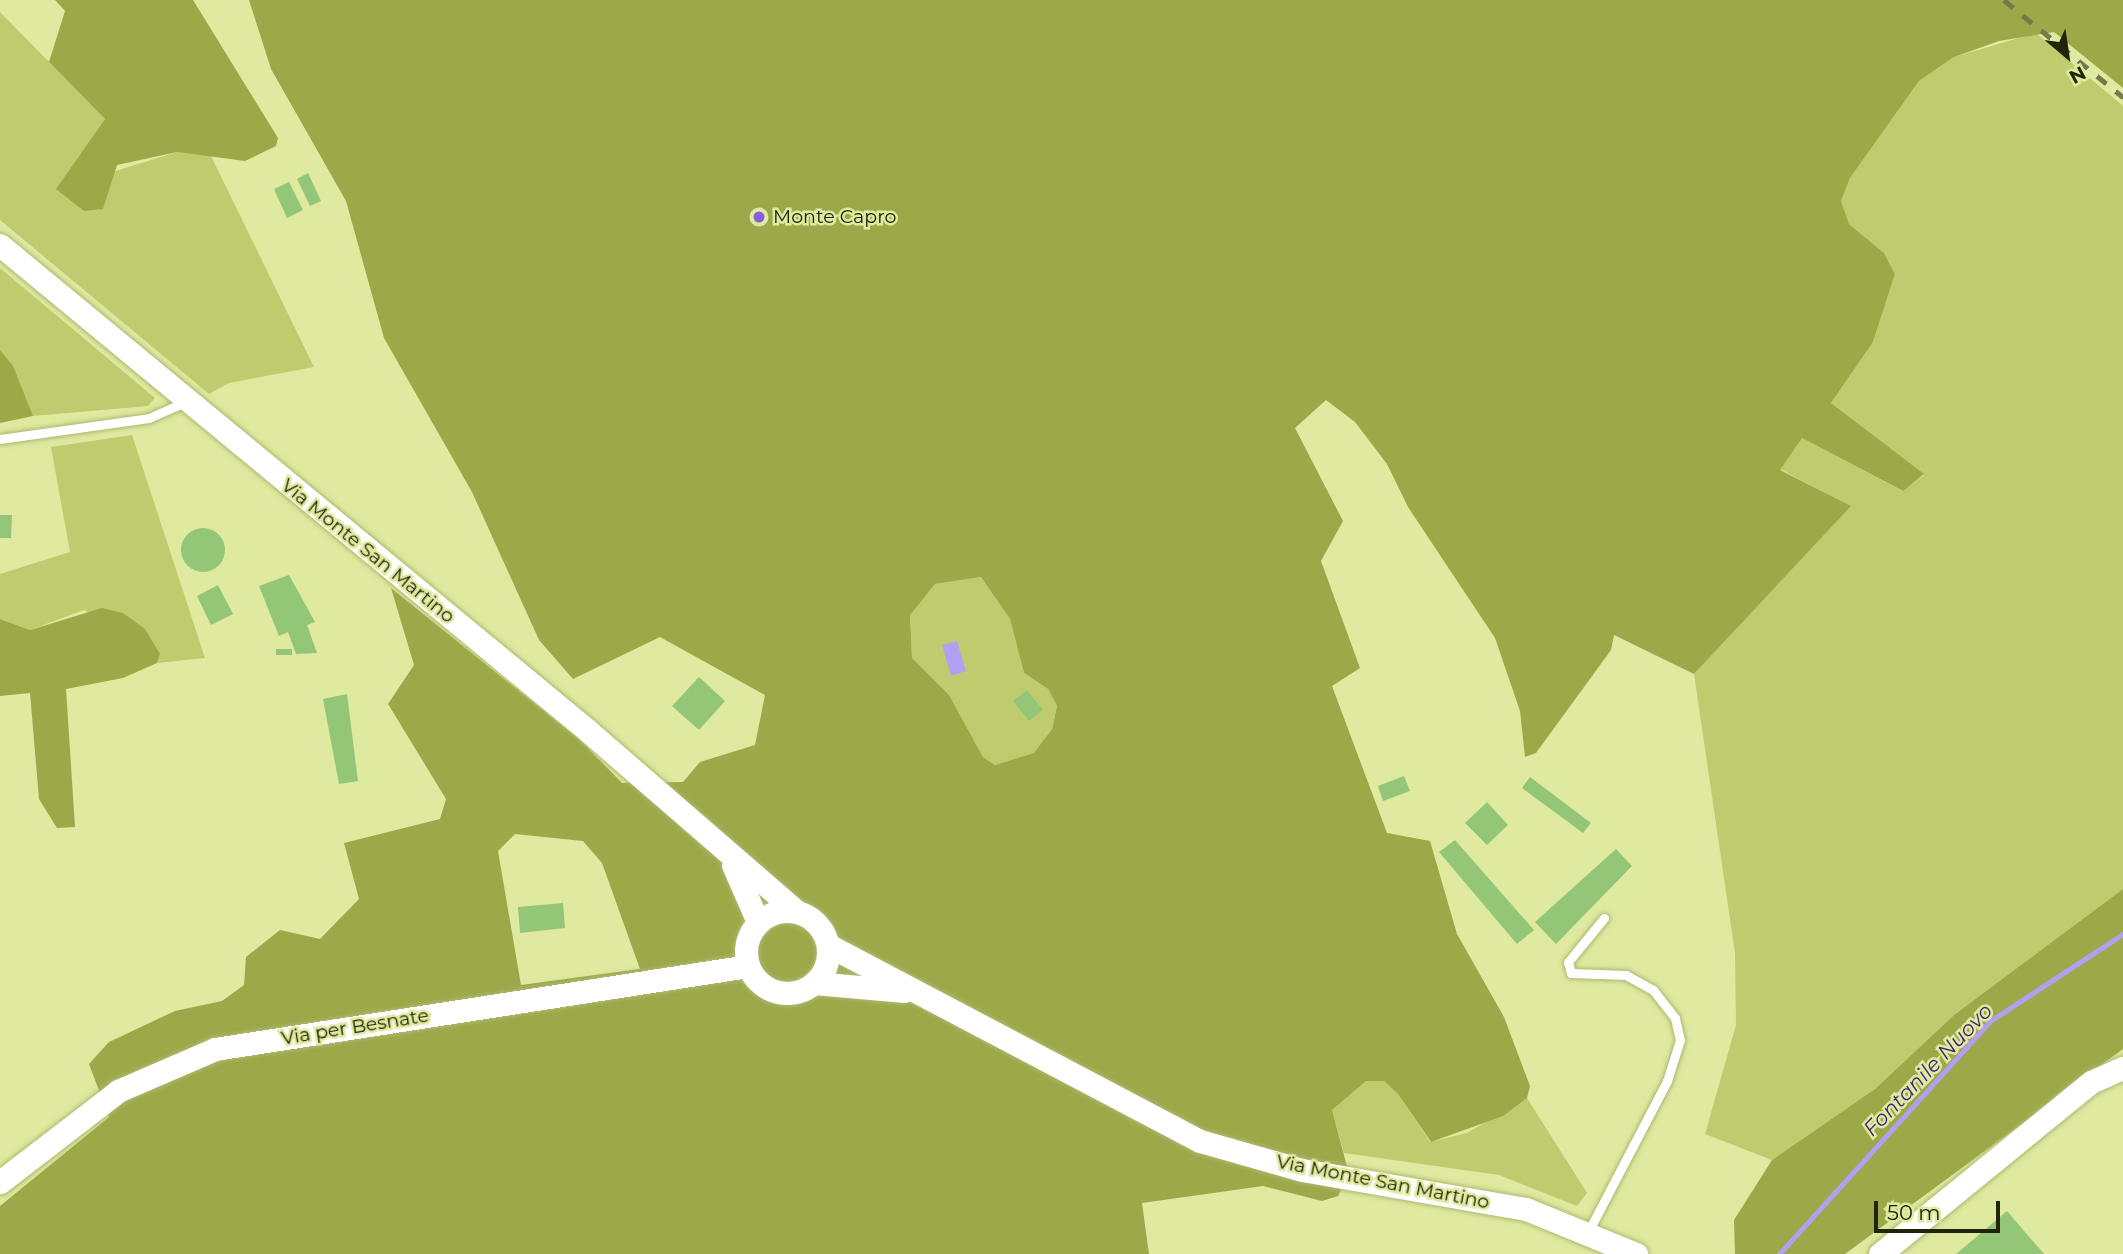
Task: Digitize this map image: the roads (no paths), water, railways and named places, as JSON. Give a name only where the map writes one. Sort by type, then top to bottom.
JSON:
[{"type":"street","name":"Via Monte San Martino","points":[[0,245],[185,402],[587,730],[732,862],[796,911],[811,918],[828,945],[908,991],[1200,1141],[1302,1170],[1526,1209],[1636,1254]]},
{"type":"street","name":"Via Monte San Martino","points":[[732,862],[758,922]]},
{"type":"street","points":[[748,966],[749,935],[758,922],[796,911]]},
{"type":"street","points":[[814,983],[826,966],[828,945]]},
{"type":"street","name":"Via Monte San Martino","points":[[748,966],[776,992],[814,983],[908,991]]},
{"type":"street","name":"Via per Besnate","points":[[0,1182],[118,1091],[215,1049],[748,966]]},
{"type":"street","points":[[1884,1252],[2091,1082],[2123,1068]]},
{"type":"lane","points":[[0,439],[149,418],[185,402]]},
{"type":"lane","points":[[1587,1234],[1667,1081],[1680,1040],[1675,1018],[1653,990],[1626,975],[1572,973],[1568,962],[1604,918]]},
{"type":"waterway","name":"Fontanile Nuovo","points":[[1779,1254],[1990,1021],[2123,934]]},
{"type":"railway","points":[[2004,0],[2123,97]]},
{"type":"place","name":"Monte Capro","points":[[759,217]]}]
